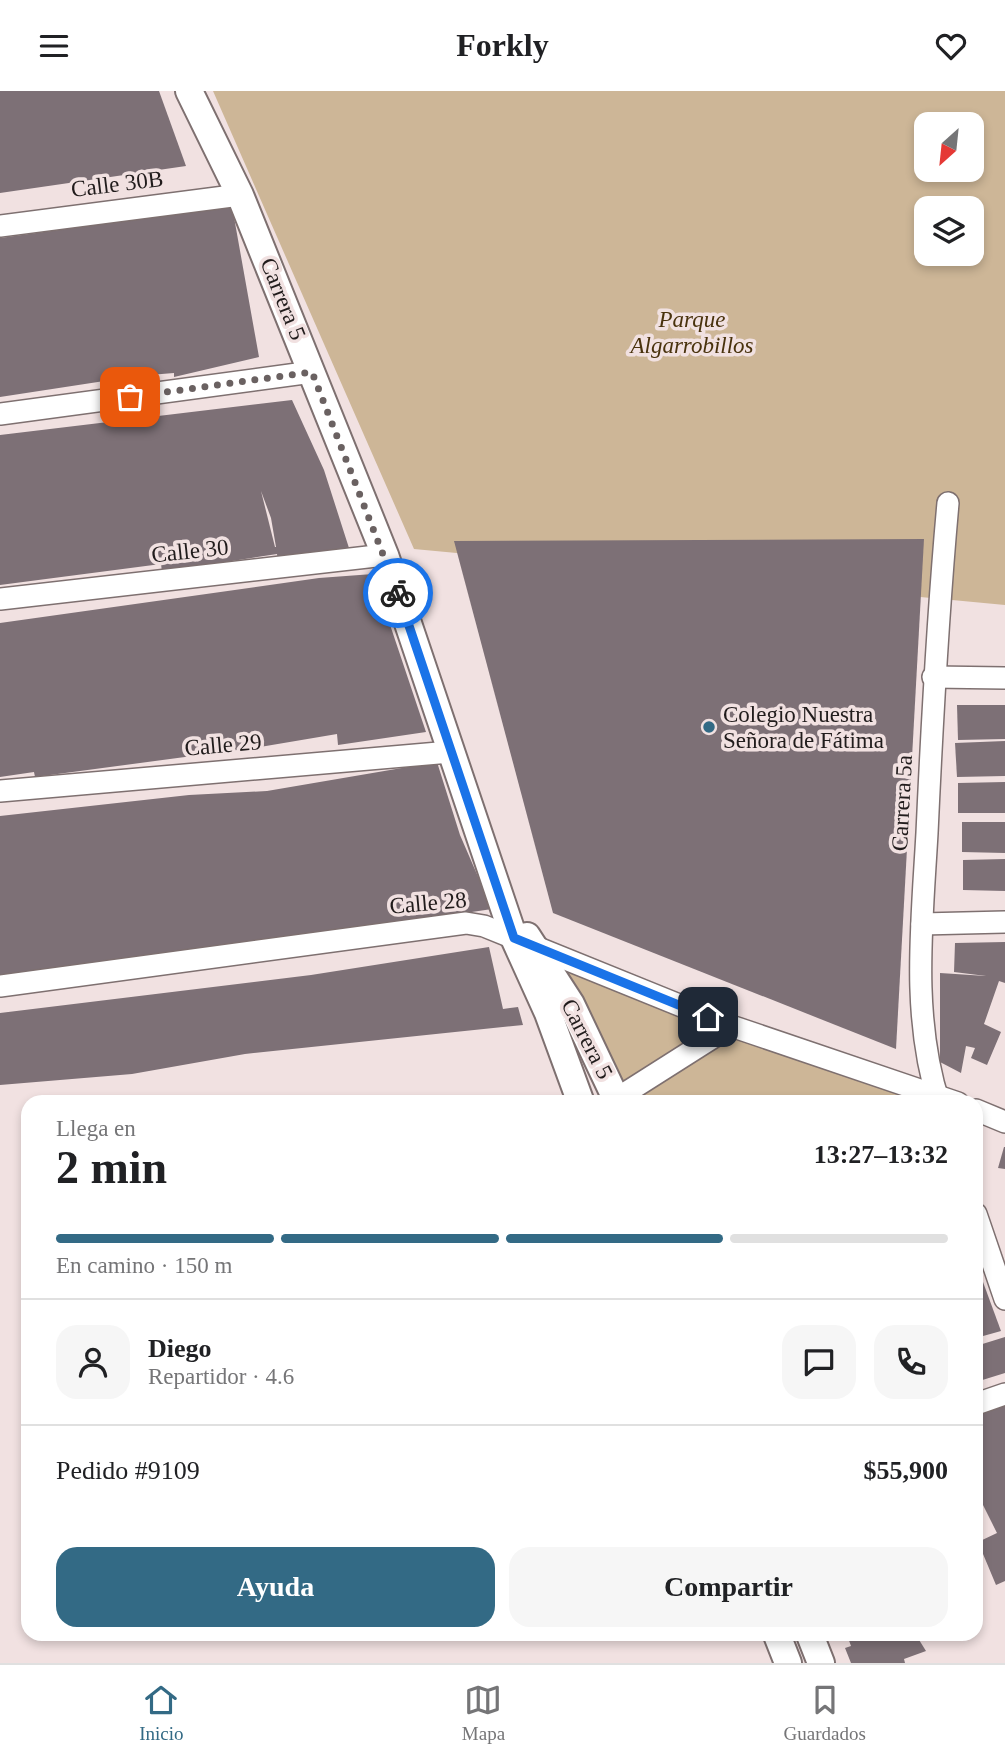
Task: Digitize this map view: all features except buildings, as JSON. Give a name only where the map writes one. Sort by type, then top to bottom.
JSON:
[{"type":"street","name":"Carrera 5","points":[[189,91],[240,195],[385,555],[504,908],[525,942],[571,1004],[614,1095]]},
{"type":"street","name":"Calle 30B","points":[[0,226],[240,195]]},
{"type":"street","points":[[0,414],[312,372]]},
{"type":"street","name":"Carrera 5a","points":[[937,1095],[930,1079],[920,1018],[933,677],[948,503]]},
{"type":"street","name":"Calle 30","points":[[0,599],[385,555]]},
{"type":"street","points":[[933,677],[1005,678]]},
{"type":"street","name":"Calle 29","points":[[0,791],[450,752]]},
{"type":"street","points":[[922,924],[1005,922]]},
{"type":"street","name":"Calle 28","points":[[0,986],[459,923],[484,926],[731,1026],[929,1095]]},
{"type":"street","name":"Carrera 5","points":[[525,942],[578,1095]]},
{"type":"street","points":[[626,1095],[731,1026]]},
{"type":"street","points":[[983,1113],[1005,1122]]},
{"type":"street","points":[[983,1235],[1005,1299]]},
{"type":"street","points":[[983,1402],[1005,1394]]},
{"type":"street","points":[[779,1641],[788,1663]]},
{"type":"street","points":[[812,1641],[821,1663]]},
{"type":"green space","name":"Parque Algarrobillos","points":[[213,91],[1005,91],[1005,605],[414,549]]},
{"type":"green space","points":[[557,952],[917,1095],[615,1095]]},
{"type":"way so far","points":[[130,397],[312,372],[398,593]]},
{"type":"place","name":"Colegio Nuestra Señora de Fátima","points":[[709,727]]},
{"type":"route","points":[[398,593],[514,938],[708,1017]]}]
